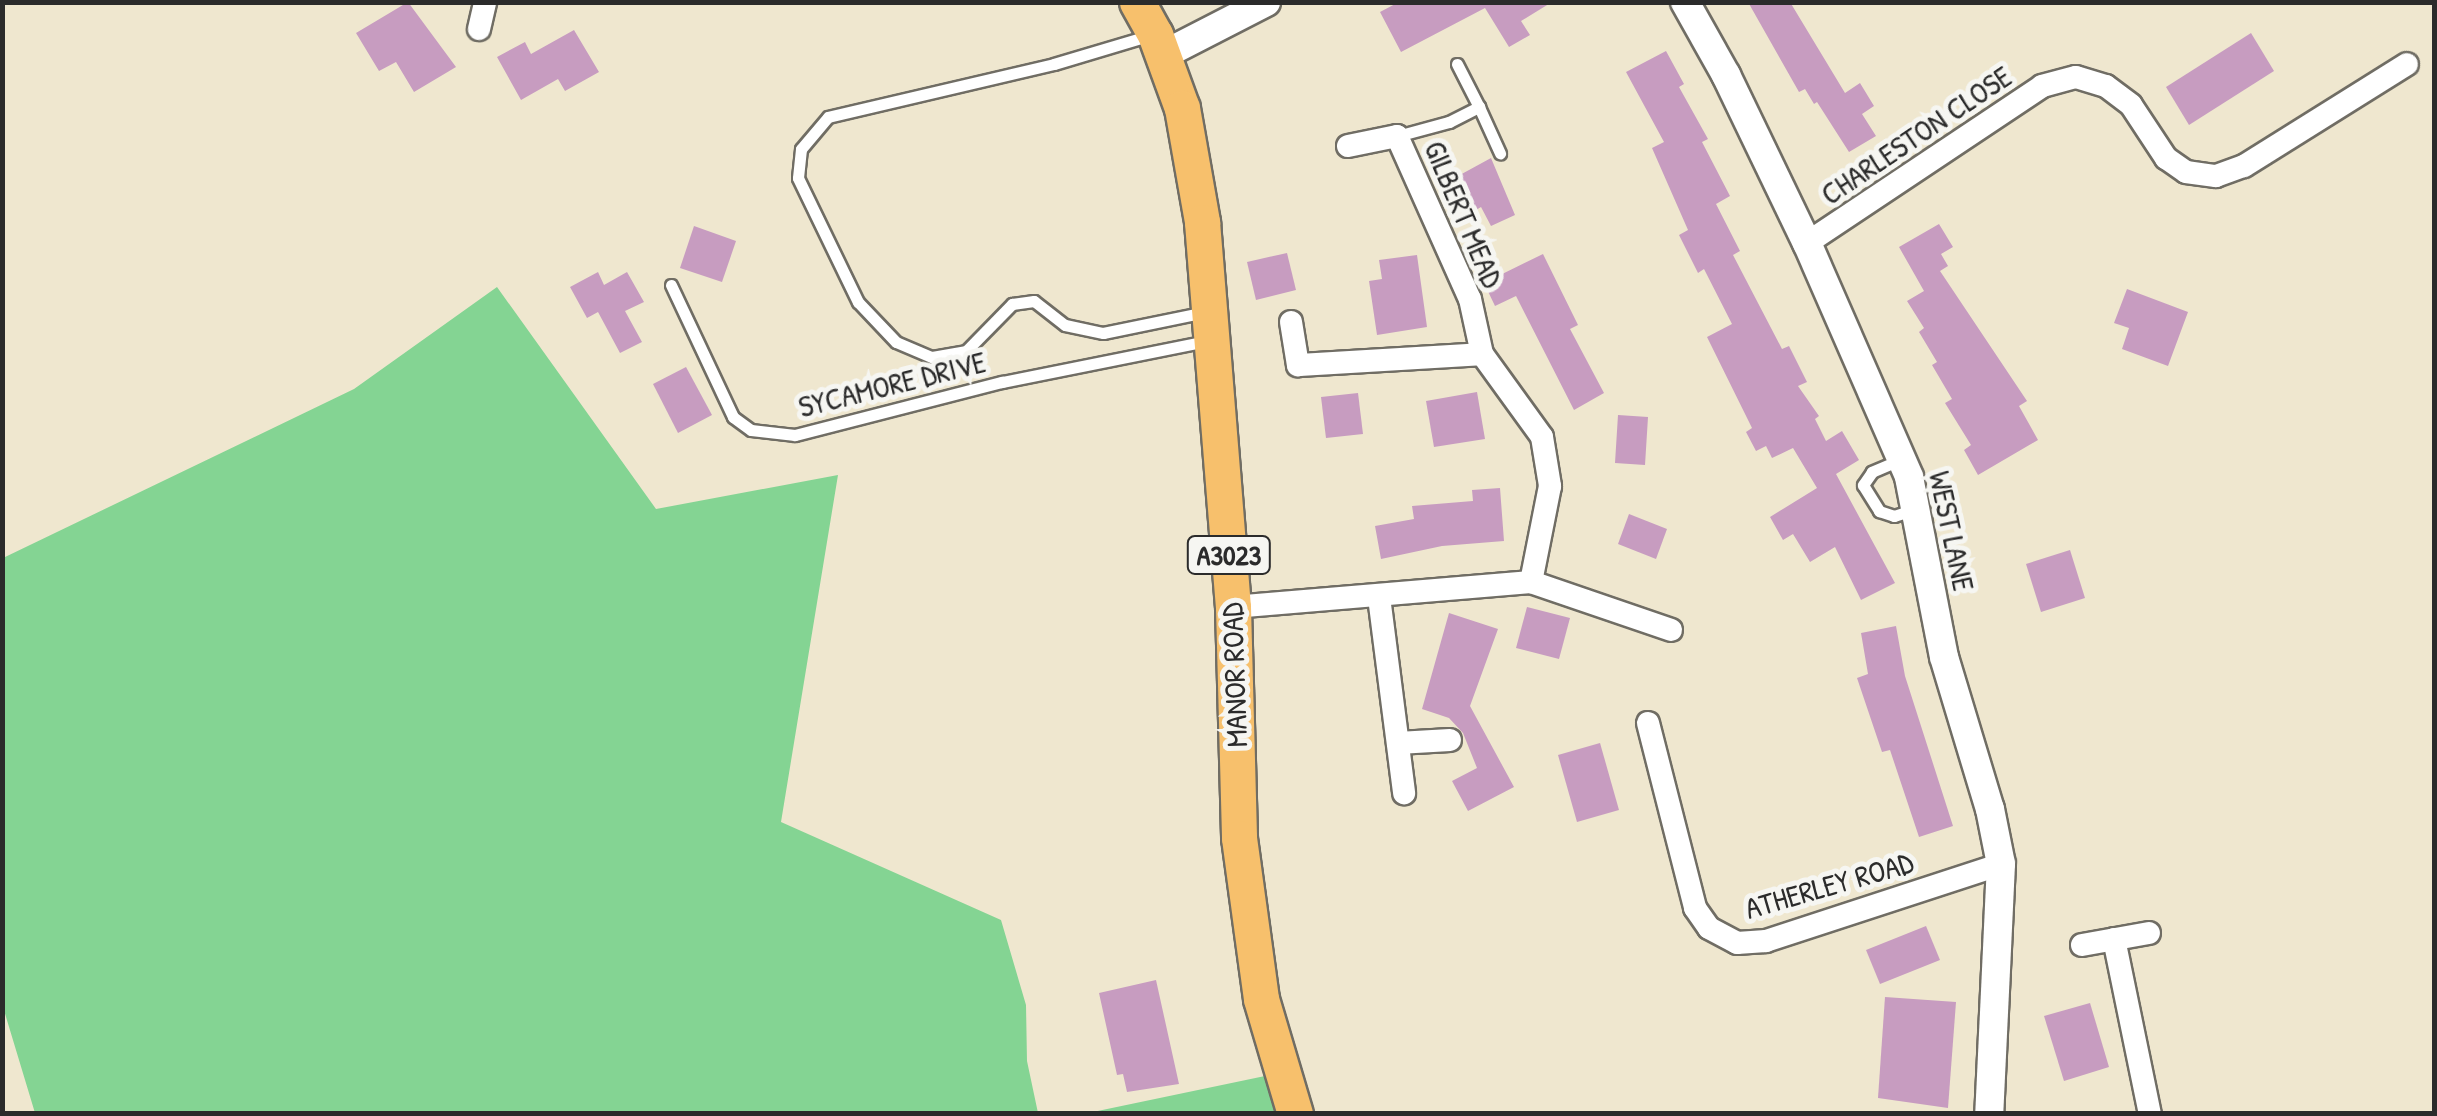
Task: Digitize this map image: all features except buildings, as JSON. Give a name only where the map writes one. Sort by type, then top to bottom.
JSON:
[{"type":"main road","name":"MANOR ROAD","points":[[1137,2],[1159,44],[1182,108],[1202,222],[1233,607],[1239,838],[1261,999],[1296,1114]]},
{"type":"street","points":[[479,29],[486,2]]},
{"type":"street","points":[[1159,44],[1266,2]]},
{"type":"street","name":"WEST LANE","points":[[1685,2],[1726,75],[1807,243],[1902,459],[1917,509],[1944,656],[1990,809],[2001,864],[1989,1114]]},
{"type":"street","name":"CHARLESTON CLOSE","points":[[1807,243],[2042,86],[2076,77],[2106,86],[2131,106],[2166,158],[2186,172],[2216,176],[2244,166],[2407,64]]},
{"type":"street","name":"GILBERT MEAD","points":[[1348,146],[1397,136],[1470,299],[1482,354],[1542,437],[1550,486],[1530,582]]},
{"type":"street","points":[[1291,322],[1298,365],[1482,354]]},
{"type":"street","points":[[1233,607],[1530,582],[1671,630]]},
{"type":"street","points":[[1379,597],[1404,793]]},
{"type":"street","name":"ATHERLEY ROAD","points":[[1648,723],[1695,908],[1709,928],[1737,942],[1766,941],[2001,864]]},
{"type":"street","points":[[1398,743],[1450,740]]},
{"type":"street","points":[[2082,945],[2149,932]]},
{"type":"street","points":[[2114,938],[2150,1114]]},
{"type":"lane","points":[[1159,44],[1054,64],[828,117],[801,150],[798,178],[858,302],[896,342],[932,358],[966,351],[1012,304],[1034,301],[1066,325],[1103,333],[1209,326]]},
{"type":"lane","points":[[1457,64],[1500,153]]},
{"type":"lane","points":[[1397,136],[1449,122],[1480,107]]},
{"type":"lane","name":"SYCAMORE DRIVE","points":[[671,284],[733,417],[751,430],[795,435],[1209,326]]},
{"type":"lane","points":[[1902,459],[1872,472],[1864,485],[1866,494],[1879,512],[1894,516],[1917,509]]},
{"type":"green space","points":[[497,287],[656,509],[838,475],[781,822],[1001,920],[1026,1005],[1027,1061],[1038,1113],[35,1113],[3,1007],[3,558],[354,389]]},
{"type":"green space","points":[[1265,1076],[1275,1113],[1088,1113]]}]
